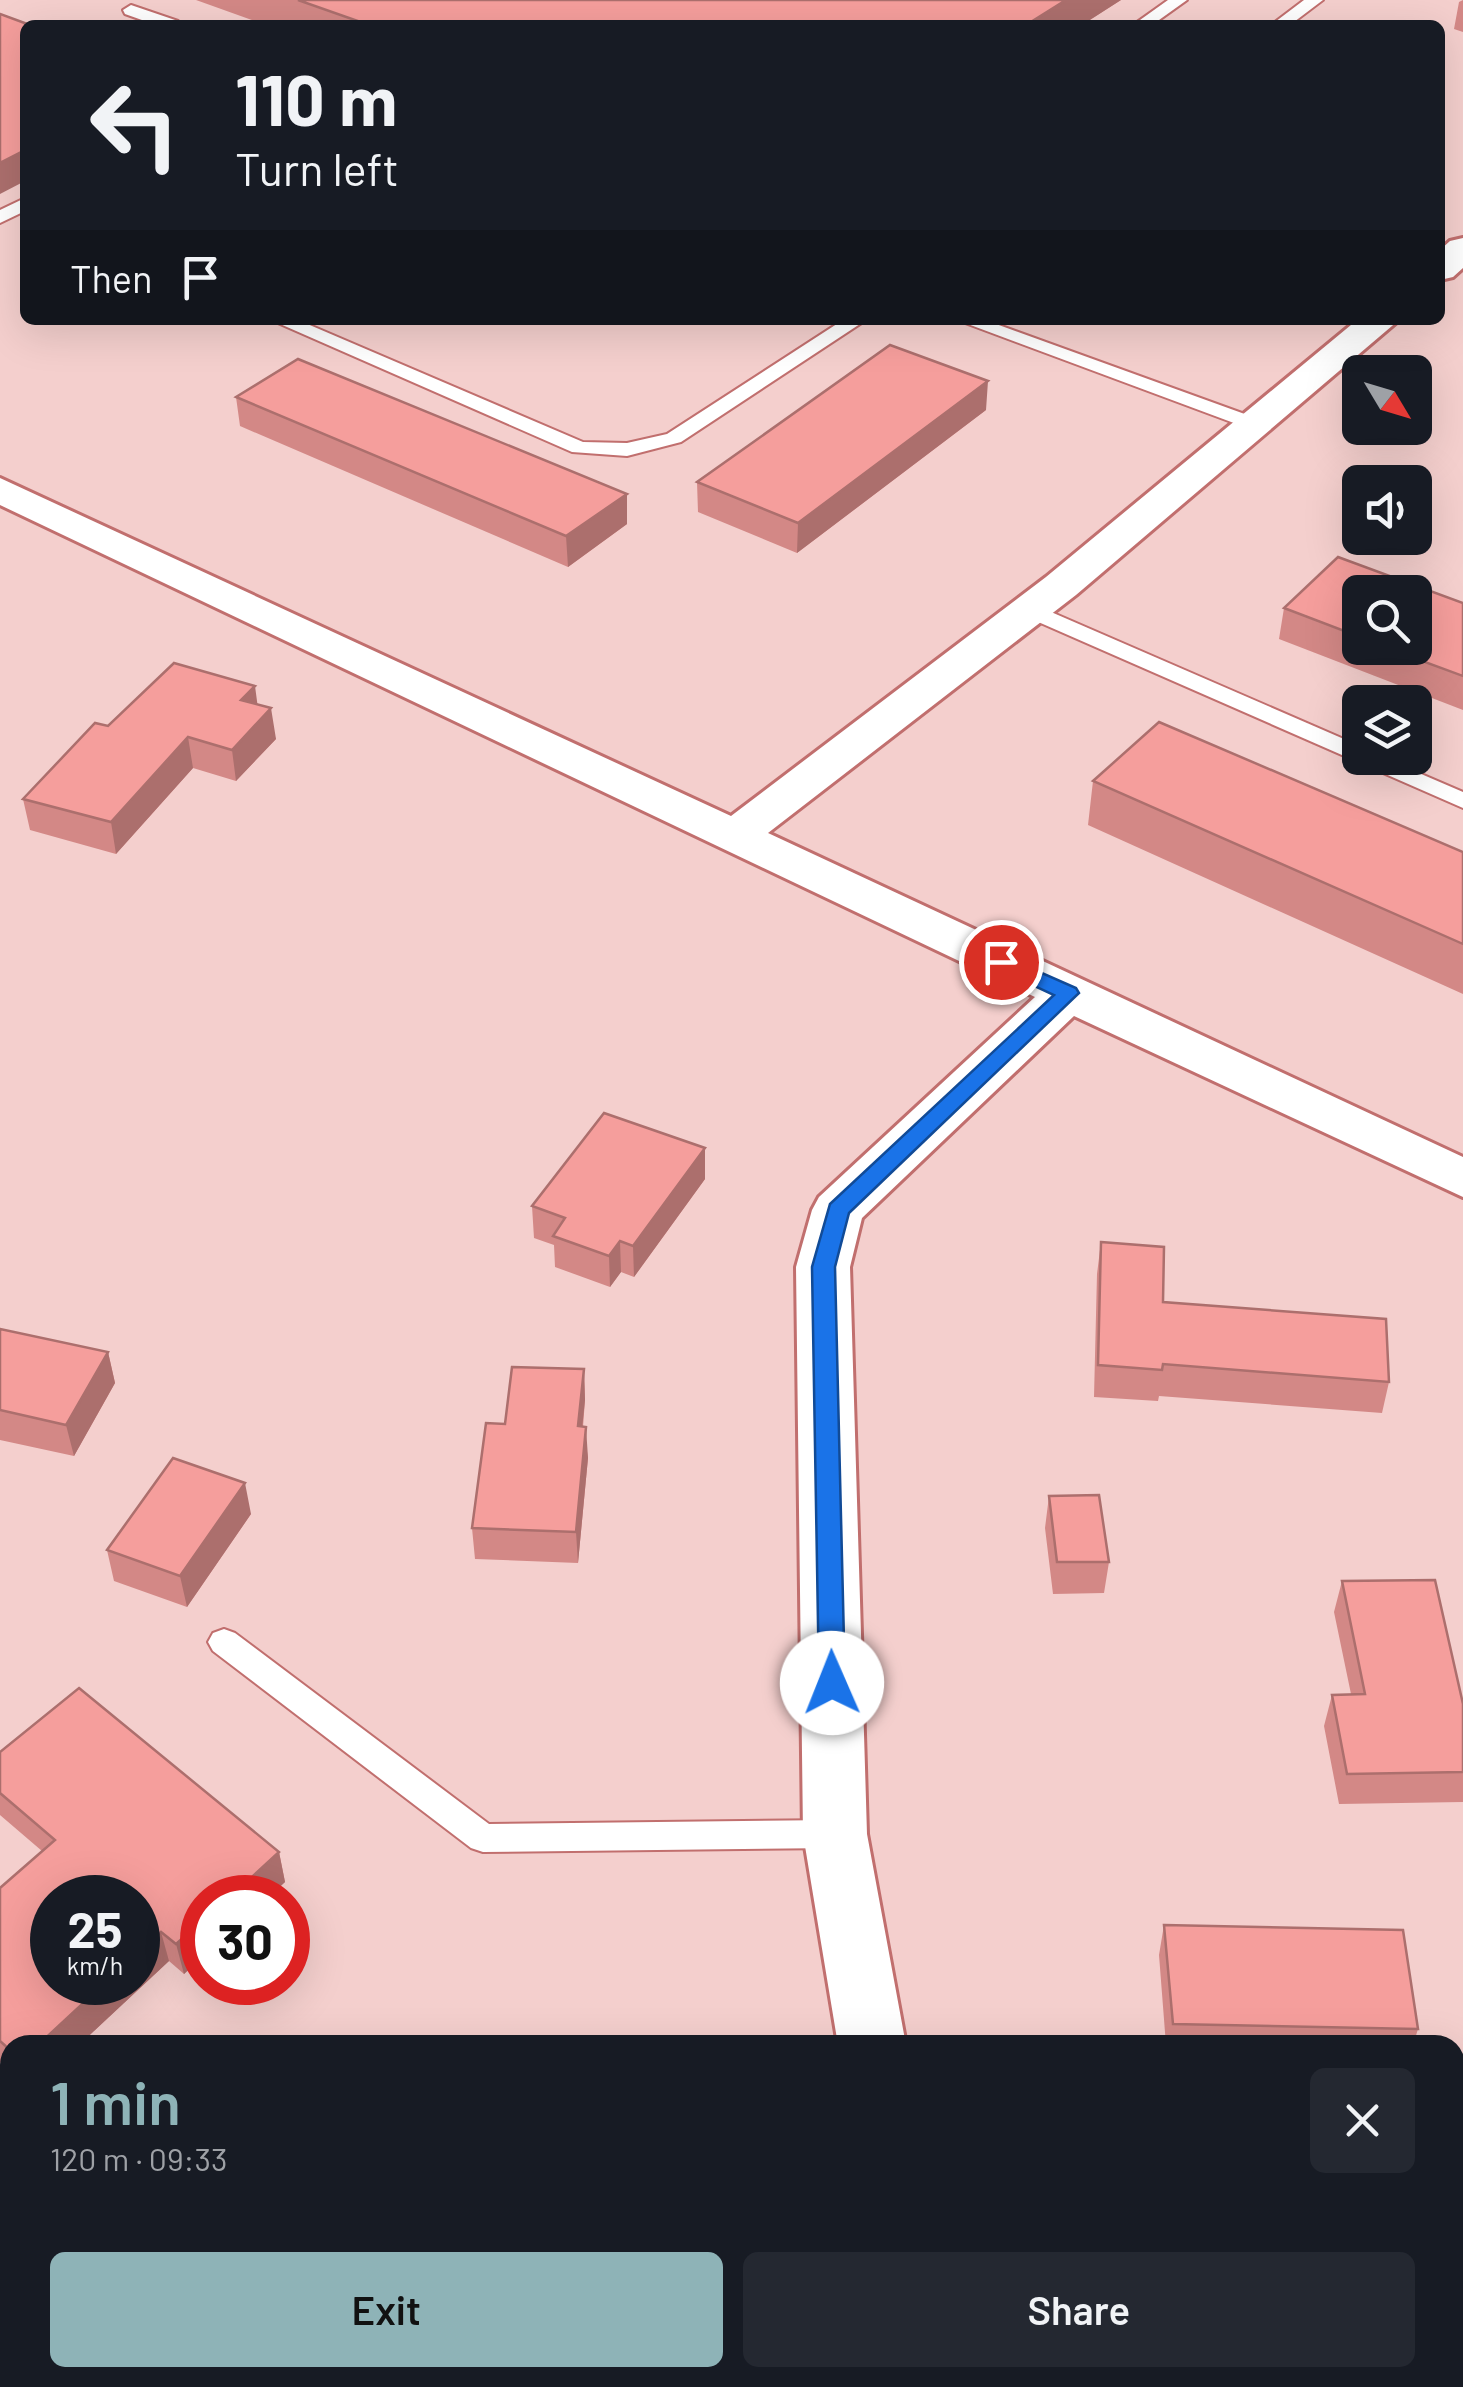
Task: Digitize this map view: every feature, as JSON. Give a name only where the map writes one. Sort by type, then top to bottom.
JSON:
[{"type":"street","points":[[731,838],[1028,609],[1257,425],[1374,325]]},
{"type":"street","points":[[0,490],[731,838],[1463,1179]]},
{"type":"street","points":[[870,2035],[835,1834],[823,1267],[838,1210],[1068,993]]},
{"type":"lane","points":[[1149,20],[1179,0]]},
{"type":"lane","points":[[1287,20],[1315,0]]},
{"type":"lane","points":[[130,10],[158,20]]},
{"type":"lane","points":[[293,325],[579,448],[612,452],[645,449],[674,438],[848,325]]},
{"type":"lane","points":[[981,325],[1257,425]]},
{"type":"lane","points":[[1028,609],[1342,747]]},
{"type":"lane","points":[[1405,775],[1463,801]]},
{"type":"lane","points":[[224,1642],[483,1838],[835,1834]]},
{"type":"building","points":[[298,0],[1066,0],[1034,20],[355,20]]},
{"type":"building","points":[[0,14],[20,21],[20,153],[0,163]]},
{"type":"building","points":[[890,345],[988,381],[798,523],[697,482]]},
{"type":"building","points":[[298,359],[627,494],[566,536],[236,397]]},
{"type":"building","points":[[1338,557],[1387,575],[1342,575],[1342,630],[1284,608]]},
{"type":"building","points":[[1432,592],[1463,603],[1463,676],[1432,665]]},
{"type":"building","points":[[174,663],[255,686],[241,700],[271,708],[232,750],[188,737],[111,822],[23,799],[95,723],[108,726]]},
{"type":"building","points":[[1159,722],[1463,852],[1463,944],[1093,781]]},
{"type":"building","points":[[604,1113],[705,1148],[633,1246],[620,1241],[609,1256],[553,1236],[565,1218],[532,1206]]},
{"type":"building","points":[[1101,1242],[1164,1247],[1163,1302],[1386,1319],[1389,1382],[1163,1364],[1162,1370],[1098,1365]]},
{"type":"building","points":[[0,1329],[108,1352],[66,1425],[0,1410]]},
{"type":"building","points":[[512,1367],[584,1369],[578,1426],[586,1427],[576,1532],[472,1528],[486,1423],[505,1424]]},
{"type":"building","points":[[173,1458],[245,1483],[180,1576],[107,1550]]},
{"type":"building","points":[[1099,1495],[1109,1562],[1057,1562],[1049,1496]]},
{"type":"building","points":[[1435,1580],[1463,1704],[1463,1772],[1347,1774],[1332,1695],[1365,1694],[1342,1581]]},
{"type":"building","points":[[79,1688],[279,1852],[254,1875],[180,1875],[180,1940],[176,1944],[160,1933],[160,1875],[30,1875],[30,2005],[81,2005],[49,2035],[0,2035],[0,1888],[55,1840],[0,1793],[0,1752]]},
{"type":"building","points":[[1164,1925],[1403,1930],[1418,2029],[1173,2024]]},
{"type":"route","points":[[832,1683],[823,1267],[838,1210],[1068,993],[1001,962]]}]
